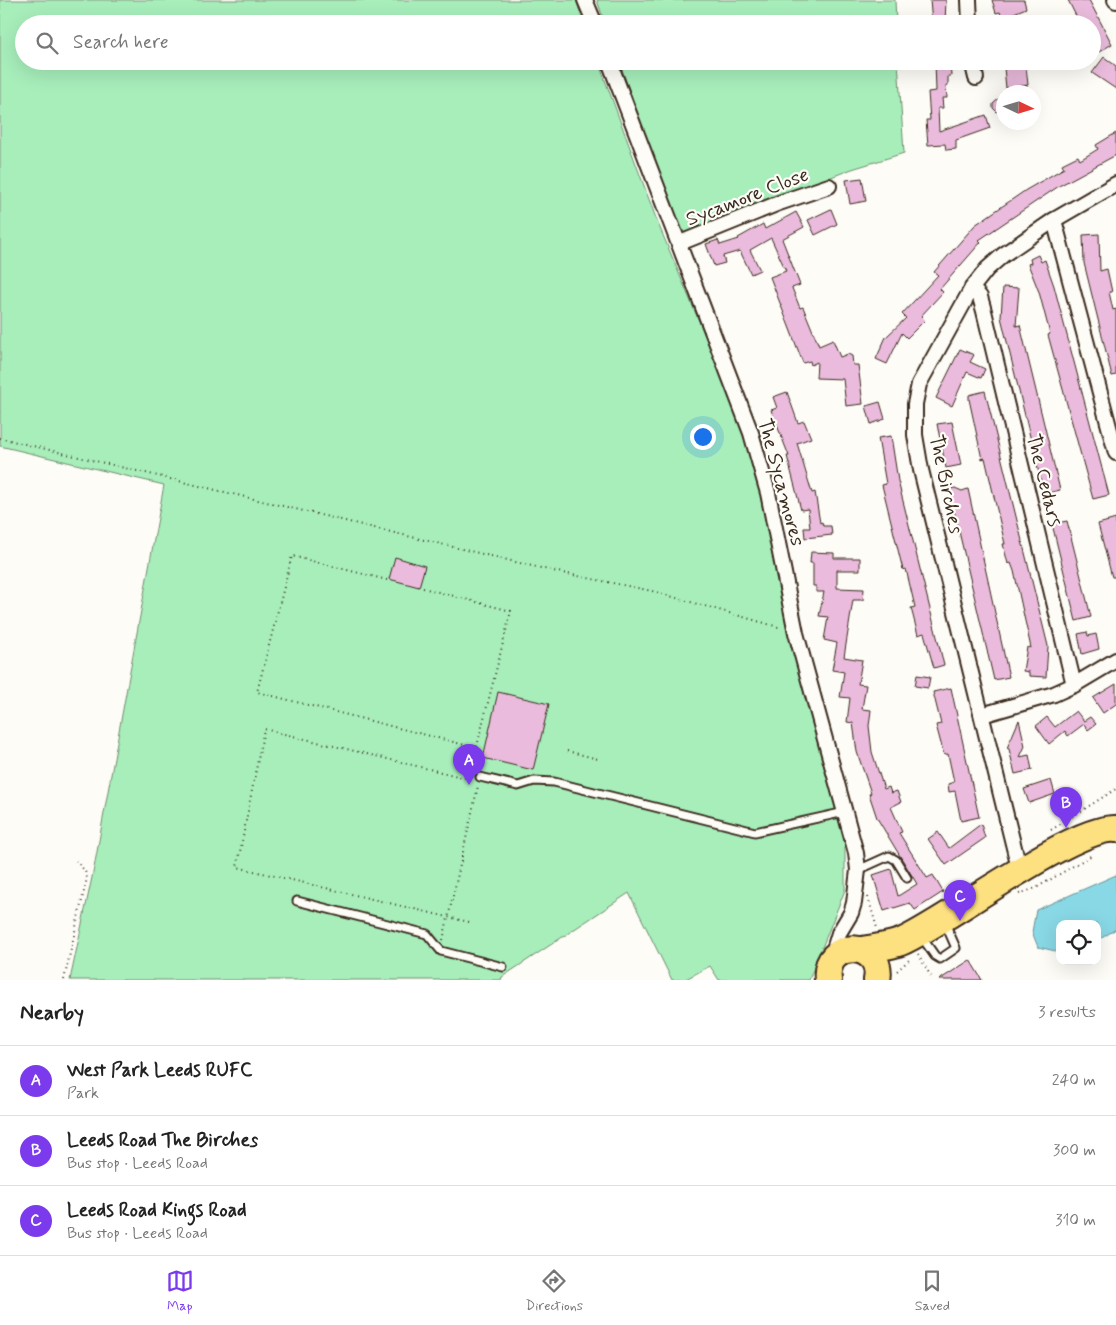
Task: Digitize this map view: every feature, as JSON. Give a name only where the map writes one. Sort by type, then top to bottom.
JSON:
[{"type":"highway","points":[[861,950],[874,960],[883,976],[916,942],[943,918],[1017,884],[1073,842],[1113,824]]},
{"type":"highway","points":[[830,971],[843,951],[916,942]]},
{"type":"street","points":[[585,0],[591,15]]},
{"type":"street","points":[[968,0],[969,15]]},
{"type":"street","name":"The Sycamores","points":[[613,70],[751,433],[768,493],[796,633],[845,812],[858,870],[854,903],[839,933],[830,971]]},
{"type":"street","points":[[974,70],[976,78]]},
{"type":"street","name":"The Birches","points":[[1017,884],[982,715],[924,479],[915,435],[915,404],[918,384],[972,288],[987,269],[1003,255],[1054,220],[1116,184]]},
{"type":"street","name":"Sycamore Close","points":[[680,243],[779,203],[829,186]]},
{"type":"street","points":[[1054,220],[1116,453]]},
{"type":"street","name":"The Cedars","points":[[972,288],[980,297],[984,311],[1074,685]]},
{"type":"street","points":[[982,715],[1054,694],[1074,685],[1116,660]]},
{"type":"street","points":[[844,925],[850,941],[861,950]]},
{"type":"lane","points":[[480,779],[518,786],[534,781],[554,782],[755,832],[845,812]]},
{"type":"lane","points":[[858,870],[890,856],[896,860],[907,878]]},
{"type":"lane","points":[[297,902],[427,934],[441,951],[503,966]]},
{"type":"path","points":[[0,438],[553,571],[652,591],[796,633]]},
{"type":"path","points":[[387,580],[292,556],[257,692],[476,748]]},
{"type":"path","points":[[423,588],[511,611],[469,779]]},
{"type":"path","points":[[441,951],[448,918],[480,779],[469,779],[264,730],[237,867],[448,918],[469,922]]},
{"type":"path","points":[[567,751],[598,759]]},
{"type":"path","points":[[1043,834],[1116,789]]},
{"type":"path","points":[[1017,884],[1036,888],[1093,855]]},
{"type":"path","points":[[64,980],[87,878],[85,871],[76,861]]},
{"type":"path","points":[[883,976],[916,942],[933,980]]},
{"type":"green space","points":[[0,0],[576,0],[581,15],[15,15],[15,70],[601,70],[657,221],[741,421],[757,476],[774,551],[790,640],[845,837],[845,890],[809,980],[719,980],[710,966],[684,980],[672,980],[629,893],[502,977],[501,980],[70,980],[94,868],[164,485],[0,446]]},
{"type":"green space","points":[[597,0],[895,0],[896,15],[602,15]]},
{"type":"green space","points":[[622,70],[899,70],[904,153],[852,169],[681,235]]},
{"type":"water","points":[[1116,875],[1116,929],[1101,938],[1101,920],[1056,920],[1056,951],[1038,947],[1032,932],[1036,910]]},
{"type":"building","points":[[930,0],[946,0],[945,15],[931,15]]},
{"type":"building","points":[[992,0],[1024,0],[1026,8],[1009,15],[1001,15],[1000,12],[996,13]]},
{"type":"building","points":[[1068,0],[1089,0],[1097,15],[1076,15]]},
{"type":"building","points":[[1101,23],[1112,44],[1101,51]]},
{"type":"building","points":[[1104,57],[1116,66],[1116,89],[1092,73],[1094,70],[1101,70],[1101,61]]},
{"type":"building","points":[[935,70],[951,70],[951,76],[948,76],[948,85],[946,85],[947,98],[942,98],[943,108],[938,108],[939,131],[986,115],[990,128],[956,140],[956,149],[946,150],[945,144],[928,145],[926,120],[930,120],[928,92],[936,91]]},
{"type":"building","points":[[1004,70],[1026,70],[1028,85],[1006,85]]},
{"type":"building","points":[[996,101],[996,111],[993,108],[993,104]]},
{"type":"building","points":[[1116,133],[1116,155],[1059,186],[979,240],[981,242],[940,289],[943,292],[921,316],[925,320],[907,338],[902,333],[887,364],[876,359],[886,337],[906,318],[902,314],[938,275],[934,272],[975,225],[1026,190],[1064,168],[1062,164],[1078,156],[1080,160],[1098,149],[1096,145]]},
{"type":"building","points":[[862,178],[866,201],[850,204],[846,180]]},
{"type":"building","points":[[831,209],[837,224],[815,235],[808,220]]},
{"type":"building","points":[[796,212],[804,227],[782,239],[800,285],[792,288],[800,308],[803,307],[819,346],[833,340],[840,357],[848,354],[852,356],[853,365],[858,365],[863,404],[846,406],[843,379],[816,378],[817,362],[811,365],[810,361],[803,363],[770,277],[786,271],[771,238],[750,250],[760,270],[751,274],[740,251],[723,256],[725,263],[714,266],[706,244],[718,240],[720,245],[739,239],[763,224],[765,229]]},
{"type":"building","points":[[1099,234],[1100,271],[1107,269],[1112,292],[1109,292],[1113,310],[1116,309],[1116,375],[1112,376],[1084,263],[1083,235]]},
{"type":"building","points":[[1038,255],[1041,262],[1045,260],[1054,286],[1109,495],[1093,499],[1048,335],[1050,334],[1039,292],[1028,264],[1031,263],[1030,259]]},
{"type":"building","points":[[1003,287],[1019,288],[1016,326],[1020,325],[1060,490],[1044,494],[1001,317]]},
{"type":"building","points":[[960,349],[974,355],[970,362],[985,369],[981,378],[967,372],[952,406],[936,398]]},
{"type":"building","points":[[985,391],[1048,646],[1046,677],[1029,676],[1029,672],[1023,671],[1027,647],[1031,648],[1014,571],[1011,563],[1008,564],[985,458],[982,459],[969,399],[969,395]]},
{"type":"building","points":[[787,392],[798,423],[804,421],[811,438],[797,443],[812,493],[815,492],[820,523],[822,522],[823,526],[831,526],[832,535],[805,538],[804,528],[810,528],[808,509],[801,510],[787,456],[789,456],[771,410],[777,408],[773,397]]},
{"type":"building","points":[[880,402],[885,419],[871,424],[866,406]]},
{"type":"building","points":[[952,422],[961,465],[946,468],[937,424]]},
{"type":"building","points":[[891,436],[898,481],[944,665],[934,668],[924,633],[918,635],[911,608],[915,607],[906,569],[903,570],[882,485],[886,484],[878,438]]},
{"type":"building","points":[[955,488],[962,491],[968,489],[1009,677],[994,680],[949,489]]},
{"type":"building","points":[[1116,519],[1116,577],[1112,577],[1098,524]]},
{"type":"building","points":[[1067,521],[1091,617],[1076,621],[1052,524]]},
{"type":"building","points":[[811,552],[834,553],[834,558],[860,558],[860,570],[837,570],[837,588],[864,589],[863,600],[853,600],[844,657],[862,660],[858,684],[866,685],[862,709],[871,710],[869,726],[872,752],[884,789],[889,787],[891,793],[897,791],[901,802],[891,807],[902,832],[899,833],[927,878],[933,875],[943,892],[915,910],[910,903],[884,911],[873,875],[891,869],[898,896],[917,884],[877,818],[869,794],[871,793],[857,752],[853,723],[847,722],[850,698],[840,697],[844,672],[832,670],[837,643],[824,640],[828,617],[819,616],[824,592],[816,592],[816,586],[813,586],[813,563],[810,563]]},
{"type":"building","points":[[395,557],[425,566],[419,587],[389,579]]},
{"type":"building","points":[[1087,632],[1088,636],[1096,634],[1099,649],[1082,654],[1078,634]]},
{"type":"building","points":[[917,675],[930,677],[928,688],[915,686]]},
{"type":"building","points":[[1116,684],[1116,704],[1103,713],[1093,698]]},
{"type":"building","points":[[951,688],[979,817],[961,821],[955,791],[949,792],[948,784],[954,782],[948,754],[944,755],[936,725],[941,724],[933,692]]},
{"type":"building","points":[[498,692],[549,704],[533,770],[483,758]]},
{"type":"building","points":[[1076,711],[1084,721],[1090,717],[1096,724],[1088,730],[1084,724],[1068,736],[1065,731],[1049,744],[1036,726],[1047,717],[1055,727]]},
{"type":"building","points":[[1019,720],[1025,746],[1020,757],[1029,755],[1032,770],[1015,774],[1009,749],[1007,748]]},
{"type":"building","points":[[1051,780],[1055,794],[1029,803],[1024,789]]},
{"type":"building","points":[[981,824],[985,838],[946,865],[928,839],[938,832],[949,848]]},
{"type":"building","points":[[970,960],[982,980],[939,980]]},
{"type":"place","name":"West Park Leeds RUFC","points":[[469,785]]},
{"type":"place","name":"Leeds Road The Birches","points":[[1066,828]]},
{"type":"place","name":"Leeds Road Kings Road","points":[[960,921]]}]
